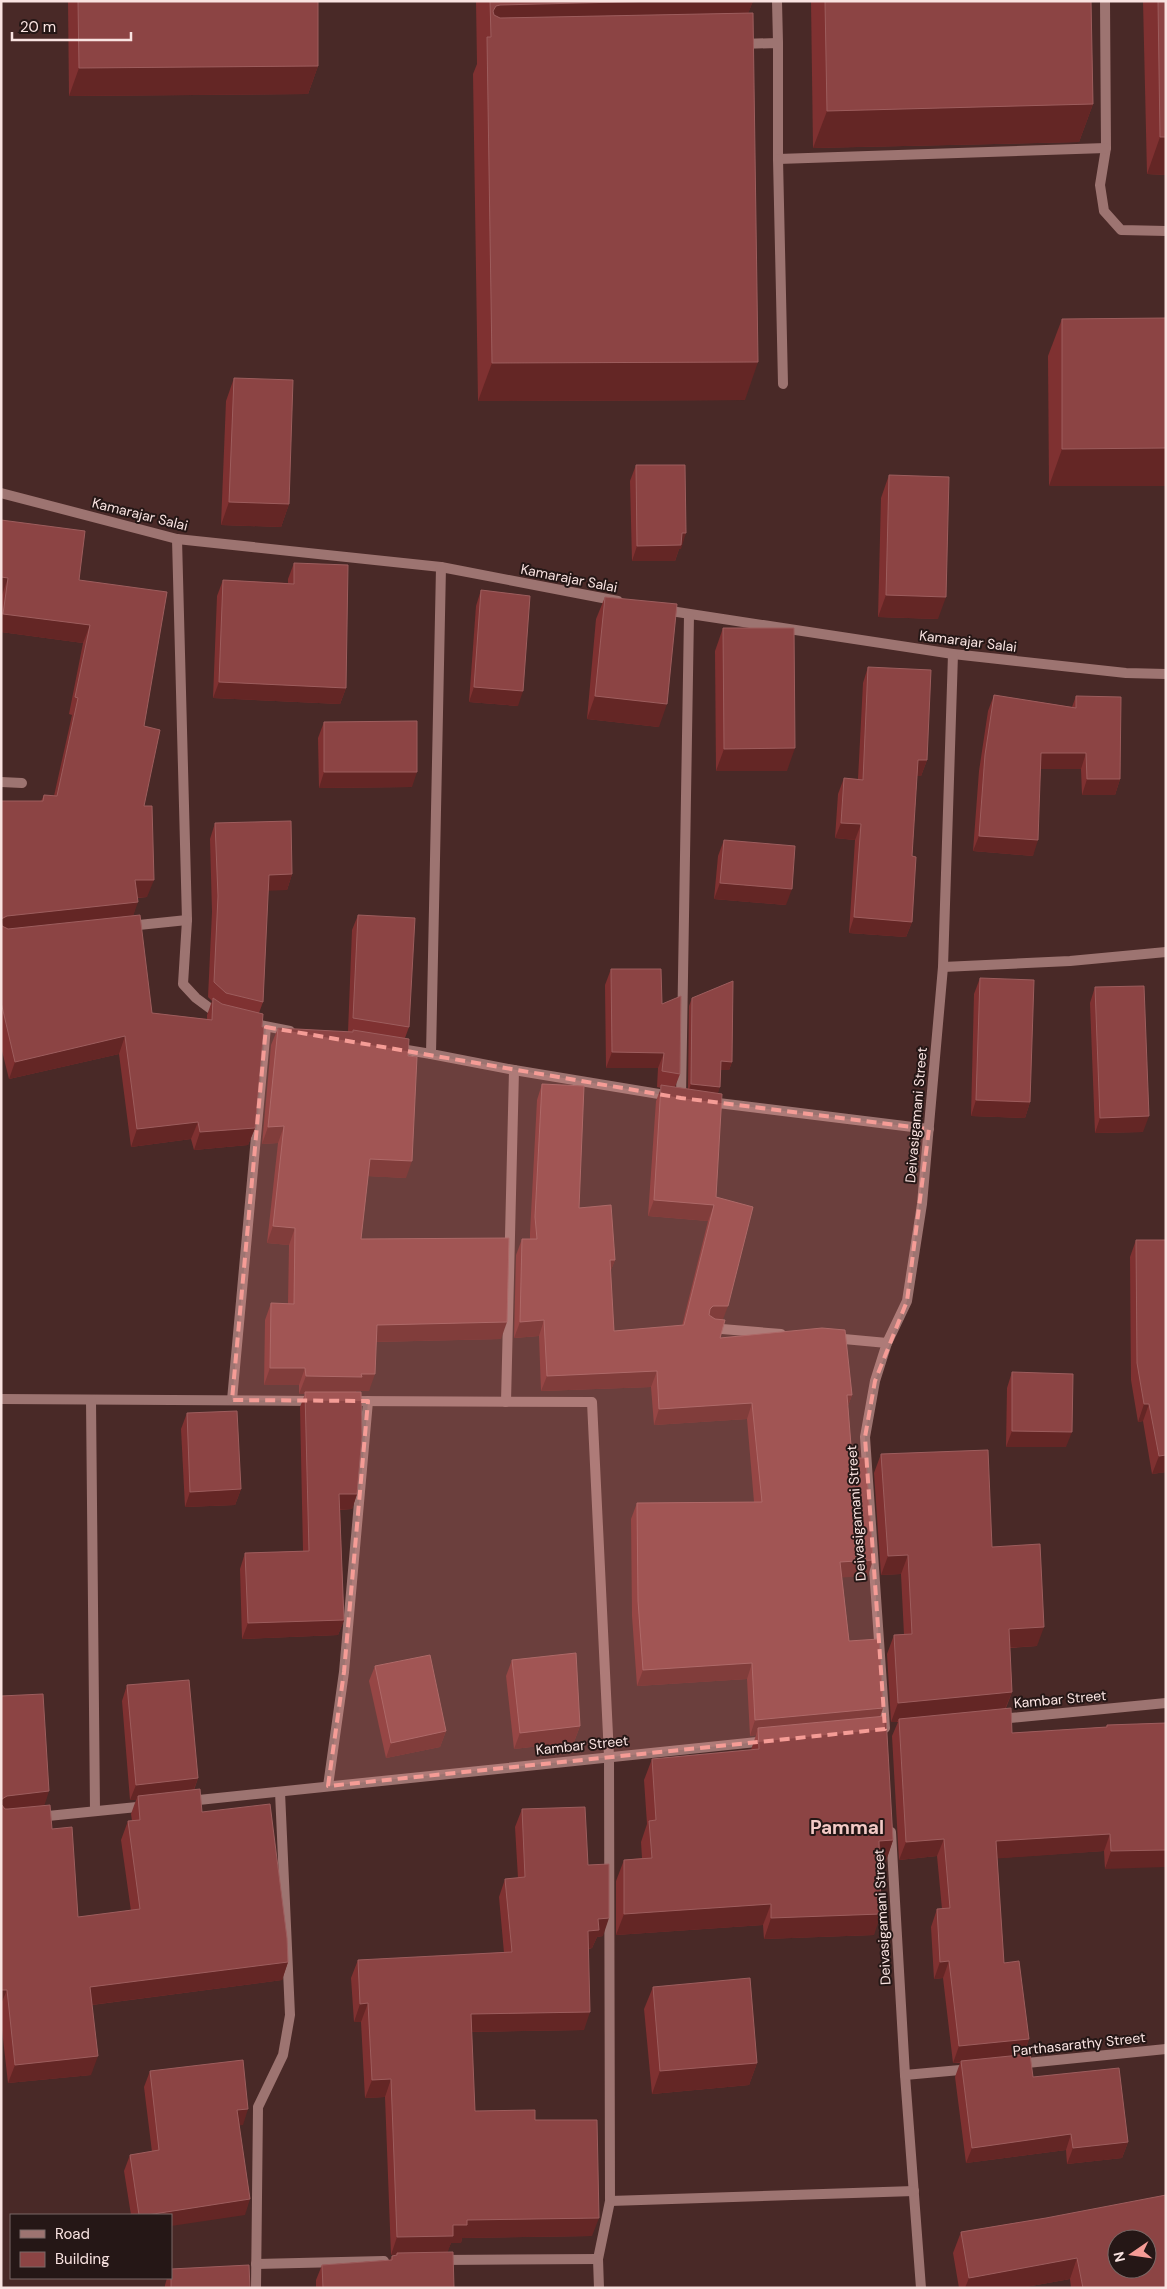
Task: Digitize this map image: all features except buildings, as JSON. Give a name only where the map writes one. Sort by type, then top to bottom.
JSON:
[{"type":"street","points":[[777,1],[783,384]]},
{"type":"street","points":[[1105,1],[1106,148],[1100,185],[1104,211],[1121,230],[1166,231]]},
{"type":"street","points":[[729,44],[778,43]]},
{"type":"street","points":[[778,159],[1106,148]]},
{"type":"street","name":"Kamarajar Salai","points":[[1,493],[177,539],[441,567],[632,604]]},
{"type":"street","points":[[177,539],[187,920],[183,984],[217,1015],[266,1028],[304,1034]]},
{"type":"street","points":[[431,1054],[441,567]]},
{"type":"street","name":"Kamarajar Salai","points":[[651,608],[953,654],[1126,673],[1166,674]]},
{"type":"street","points":[[689,615],[691,1099]]},
{"type":"street","name":"Deivasigamani Street","points":[[885,1732],[865,1437],[875,1381],[887,1343],[907,1301],[922,1204],[943,967],[953,654]]},
{"type":"street","points":[[1,782],[22,783]]},
{"type":"street","points":[[119,928],[187,920]]},
{"type":"street","points":[[943,967],[1070,961],[1166,952]]},
{"type":"street","points":[[232,1400],[266,1028]]},
{"type":"street","points":[[382,1046],[691,1099],[929,1129]]},
{"type":"street","points":[[506,1402],[514,1070]]},
{"type":"street","points":[[710,1328],[789,1335]]},
{"type":"street","points":[[818,1337],[887,1343]]},
{"type":"street","points":[[1,1399],[592,1402],[609,1756],[610,2201],[598,2259],[599,2288]]},
{"type":"street","points":[[91,1400],[95,1811]]},
{"type":"street","points":[[328,1786],[344,1672],[368,1401]]},
{"type":"street","name":"Kambar Street","points":[[992,1720],[1166,1703]]},
{"type":"street","name":"Kambar Street","points":[[183,1802],[609,1756],[777,1740]]},
{"type":"street","points":[[256,2288],[258,2107],[283,2055],[290,2015],[280,1792]]},
{"type":"street","points":[[29,1818],[154,1805]]},
{"type":"street","name":"Deivasigamani Street","points":[[890,1818],[905,2075],[921,2288]]},
{"type":"street","name":"Parthasarathy Street","points":[[1011,2065],[1166,2049]]},
{"type":"street","points":[[905,2075],[982,2068]]},
{"type":"street","points":[[610,2201],[914,2191]]},
{"type":"street","points":[[431,2260],[598,2259]]},
{"type":"street","points":[[256,2264],[392,2261]]},
{"type":"highlighted area","points":[[266,1027],[681,1098],[929,1129],[907,1301],[875,1381],[865,1437],[885,1729],[328,1786],[344,1672],[368,1401],[232,1400]]},
{"type":"district","name":"Pammal","points":[[847,1827]]}]
